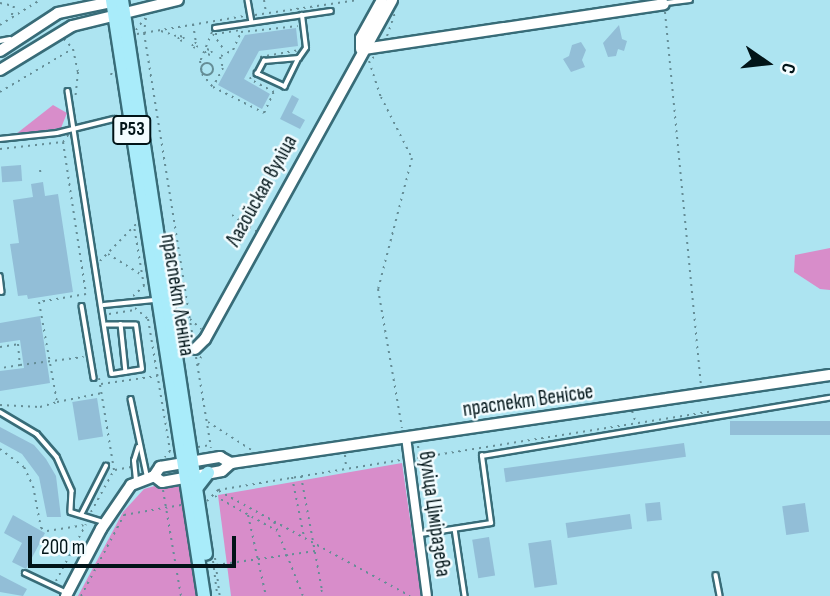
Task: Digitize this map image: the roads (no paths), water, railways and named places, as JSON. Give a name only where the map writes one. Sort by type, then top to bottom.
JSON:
[{"type":"main road","points":[[0,51],[70,4],[117,0]]},
{"type":"main road","name":"праспект Леніна","points":[[117,0],[158,297],[189,462],[200,477],[212,596]]},
{"type":"main road","points":[[0,70],[72,26],[120,17],[178,0]]},
{"type":"main road","name":"Лагойская вуліца","points":[[361,50],[360,38],[382,0]]},
{"type":"main road","points":[[361,50],[664,4]]},
{"type":"main road","name":"Лагойская вуліца","points":[[195,349],[214,321],[361,50],[371,42],[394,5]]},
{"type":"main road","points":[[38,25],[47,40]]},
{"type":"main road","name":"праспект Венісье","points":[[200,477],[231,463],[630,407],[830,375]]},
{"type":"main road","name":"праспект Венісье","points":[[150,479],[160,467],[213,458],[231,463]]},
{"type":"main road","points":[[66,594],[104,523],[150,479],[200,477]]},
{"type":"main road","name":"праспект Леніна","points":[[200,477],[204,596]]},
{"type":"street","name":"вуліца Ціміразева","points":[[411,436],[409,459],[427,596]]},
{"type":"lane","points":[[248,0],[250,23]]},
{"type":"lane","points":[[664,4],[690,0]]},
{"type":"lane","points":[[215,28],[331,11]]},
{"type":"lane","points":[[299,58],[264,61],[257,74],[285,87],[306,48],[302,15]]},
{"type":"lane","points":[[0,41],[19,38]]},
{"type":"lane","points":[[68,91],[98,263],[112,374],[142,369],[136,325],[107,325]]},
{"type":"lane","points":[[0,139],[75,128],[114,119]]},
{"type":"lane","points":[[0,276],[2,292]]},
{"type":"lane","points":[[104,305],[158,297]]},
{"type":"lane","points":[[82,306],[94,378]]},
{"type":"lane","points":[[121,324],[125,372]]},
{"type":"lane","points":[[419,534],[491,523],[482,456],[830,398]]},
{"type":"lane","points":[[131,399],[138,448],[150,479]]},
{"type":"lane","points":[[0,412],[37,434],[57,457],[72,491],[71,512],[104,523]]},
{"type":"lane","points":[[138,448],[134,461],[150,479]]},
{"type":"lane","points":[[81,515],[106,466]]},
{"type":"lane","points":[[455,529],[465,596]]},
{"type":"lane","points":[[25,573],[66,594]]},
{"type":"lane","points":[[716,575],[720,596]]}]
